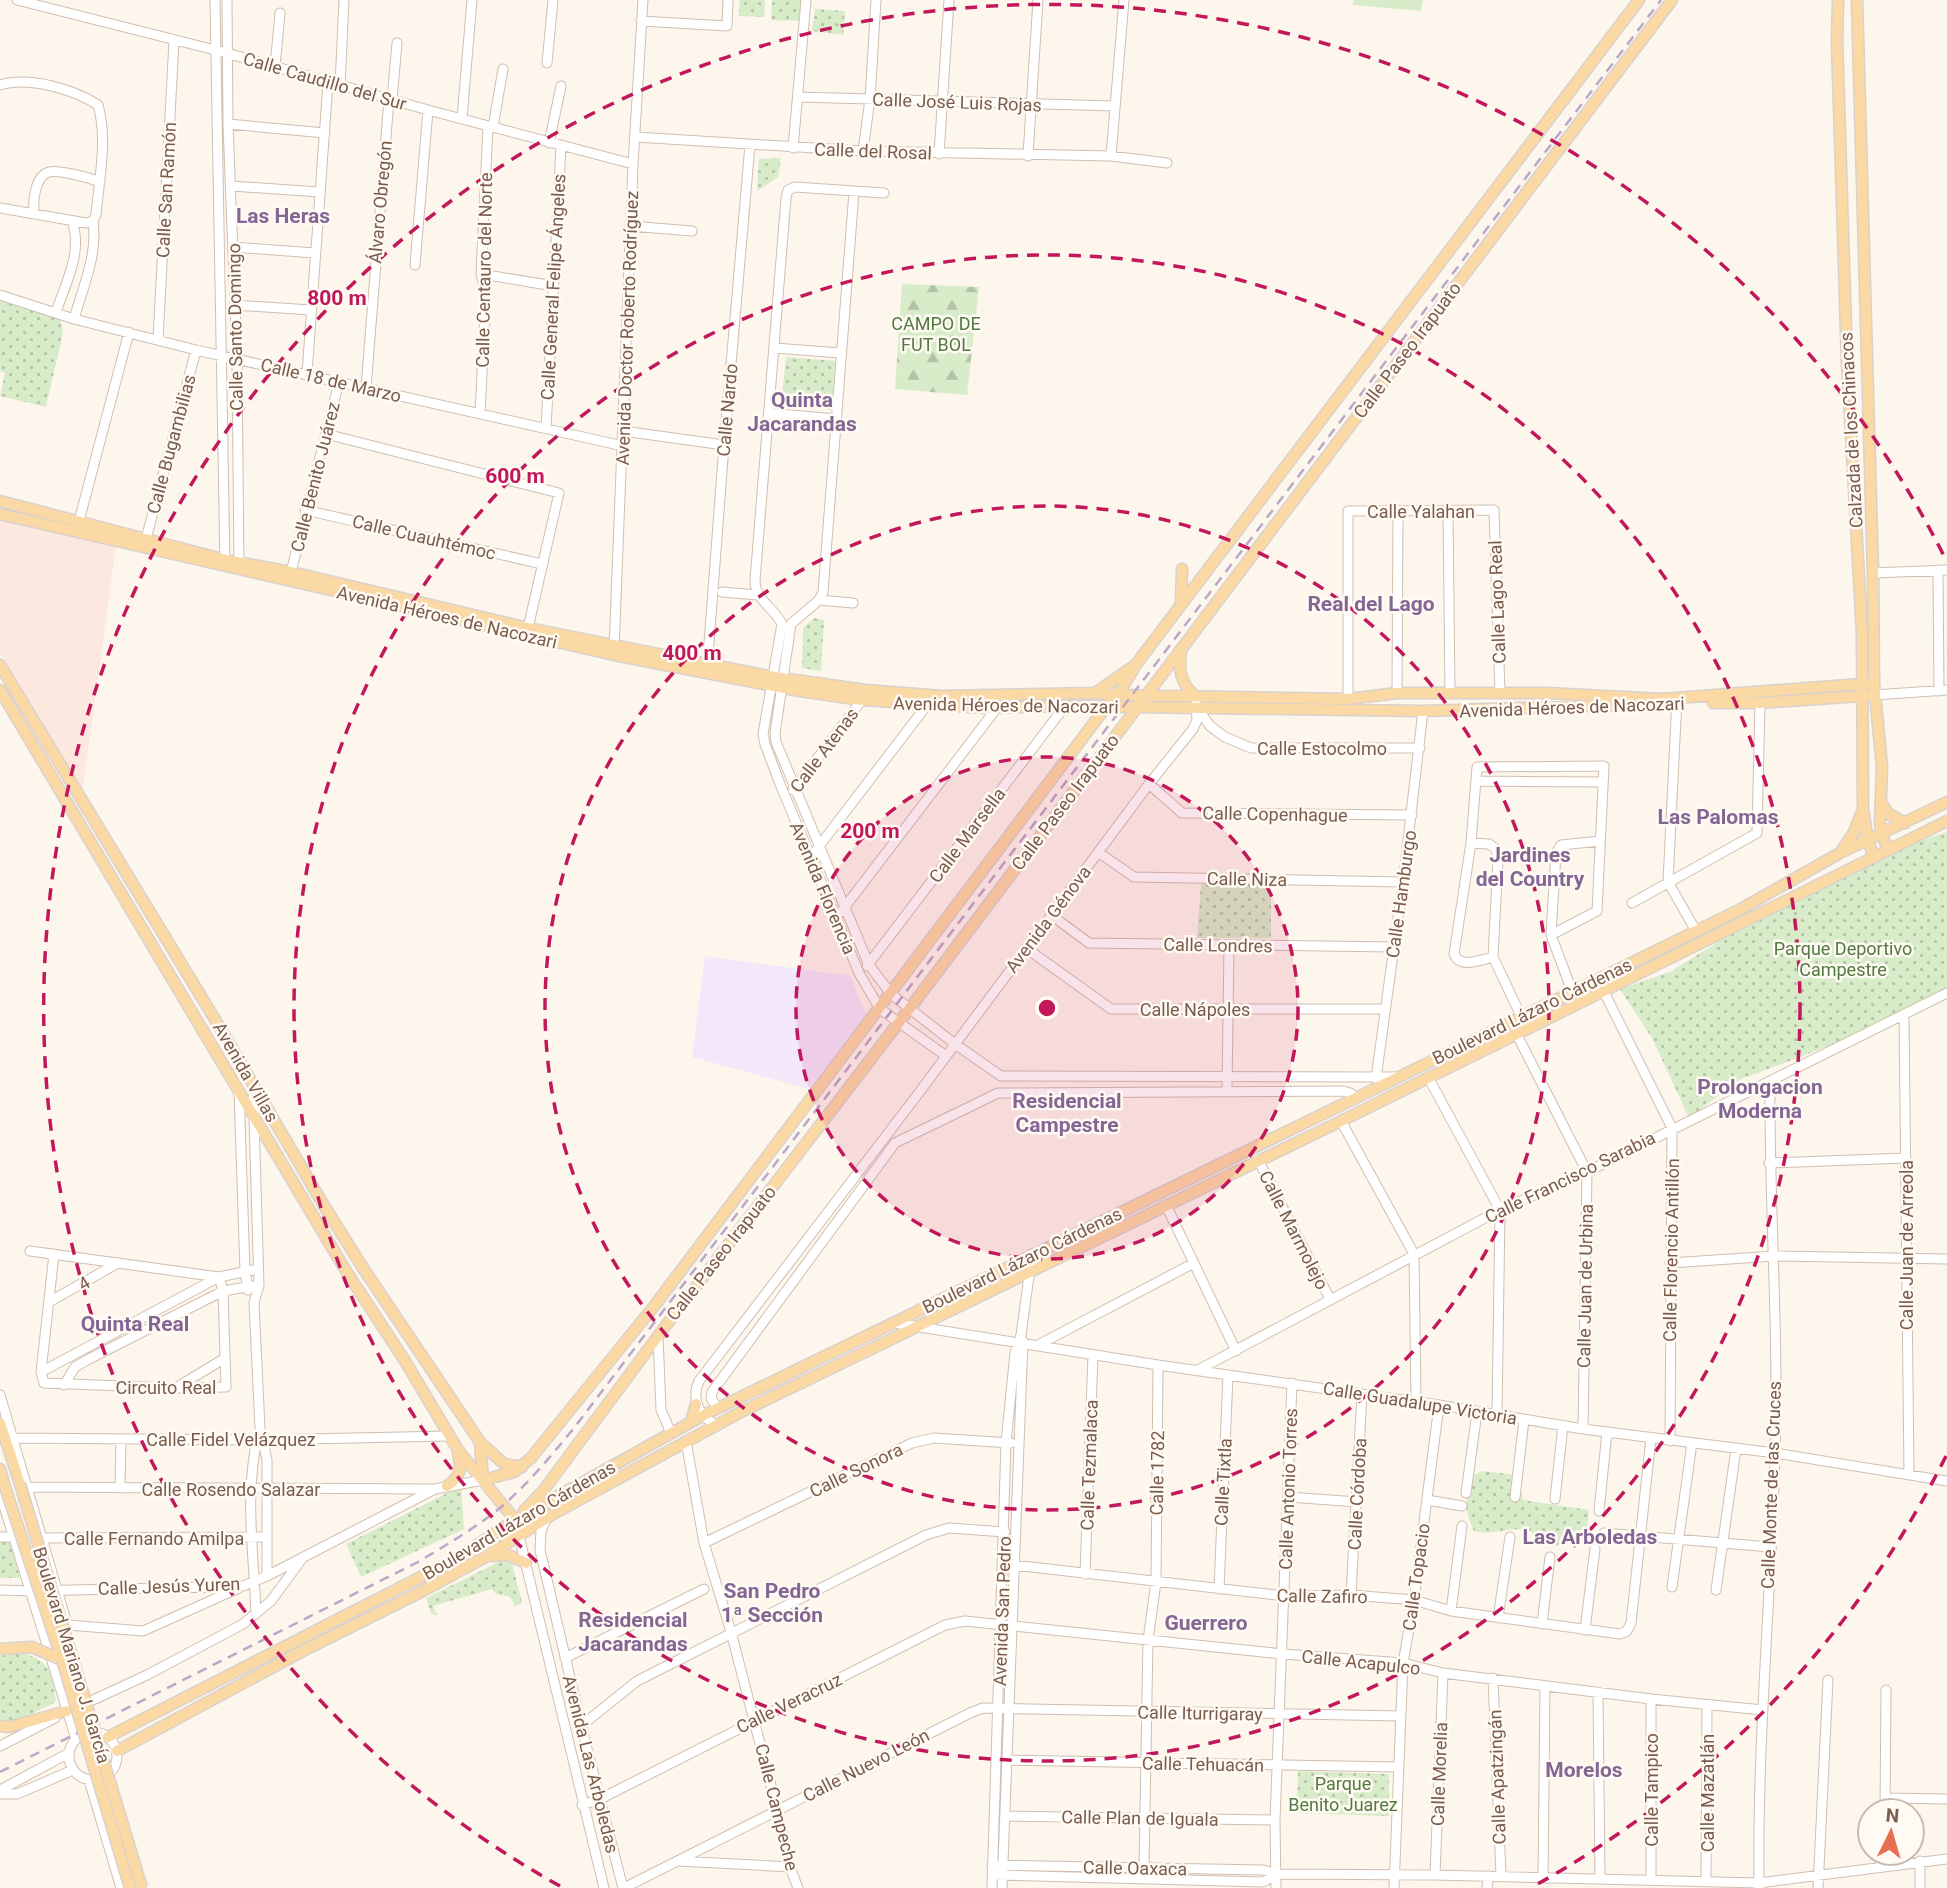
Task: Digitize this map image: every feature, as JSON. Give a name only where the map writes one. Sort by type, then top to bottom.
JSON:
[{"type":"main road","name":"Calle Paseo Irapuato","points":[[483,1480],[514,1472],[538,1451],[654,1305],[1118,695],[1137,663],[1181,604],[1639,0]]},
{"type":"main road","name":"Calle Paseo Irapuato","points":[[515,1520],[542,1492],[658,1336],[911,1008],[1672,0]]},
{"type":"main road","name":"Calzada de los Chinacos","points":[[1838,0],[1847,362],[1862,633],[1882,767],[1882,834],[1888,850]]},
{"type":"main road","name":"Calzada de los Chinacos","points":[[1857,0],[1873,573],[1870,687],[1862,695],[1863,809],[1868,841],[1874,858]]},
{"type":"main road","points":[[1842,201],[1862,200]]},
{"type":"main road","name":"Avenida Héroes de Nacozari","points":[[0,501],[226,563]]},
{"type":"main road","name":"Avenida Héroes de Nacozari","points":[[0,514],[614,651],[862,700],[1015,708],[1065,706],[1423,711],[1677,701],[1827,688],[1870,687]]},
{"type":"main road","name":"Avenida Héroes de Nacozari","points":[[239,566],[291,572],[614,651]]},
{"type":"main road","points":[[1181,604],[1182,569]]},
{"type":"main road","points":[[1181,649],[1181,676],[1195,696]]},
{"type":"main road","points":[[1095,693],[1137,663]]},
{"type":"main road","name":"Avenida Villas","points":[[0,665],[158,923],[293,1155],[363,1268],[480,1442],[483,1480]]},
{"type":"main road","name":"Avenida Héroes de Nacozari","points":[[777,682],[908,694],[986,696],[1095,693],[1348,699],[1397,693],[1500,693],[1760,703],[1862,695]]},
{"type":"main road","name":"Avenida Villas","points":[[0,690],[146,931],[346,1271],[410,1368],[458,1450],[515,1520]]},
{"type":"main road","points":[[1015,708],[1061,694]]},
{"type":"main road","points":[[32,744],[44,736]]},
{"type":"main road","name":"Boulevard Lázaro Cárdenas","points":[[103,1735],[454,1560],[515,1520],[704,1415],[1739,910],[1840,853],[1947,802]]},
{"type":"main road","points":[[1881,803],[1889,814],[1906,822]]},
{"type":"main road","points":[[1840,853],[1848,844],[1863,809]]},
{"type":"main road","name":"Boulevard Lázaro Cárdenas","points":[[117,1751],[301,1652],[399,1605],[487,1556],[550,1515],[686,1441],[914,1327],[1517,1035],[1947,821]]},
{"type":"main road","points":[[146,931],[158,923]]},
{"type":"main road","points":[[274,1149],[282,1146],[293,1155]]},
{"type":"main road","points":[[691,1422],[696,1404]]},
{"type":"main road","name":"Boulevard Mariano J. García","points":[[0,1423],[24,1486],[142,1888]]},
{"type":"main road","points":[[649,1462],[669,1446],[673,1439],[671,1433]]},
{"type":"main road","points":[[480,1442],[504,1464],[522,1467]]},
{"type":"main road","points":[[447,1486],[459,1475],[461,1468],[458,1450]]},
{"type":"main road","name":"Boulevard Mariano J. García","points":[[0,1469],[3,1490],[61,1660],[130,1888]]},
{"type":"main road","points":[[519,1536],[515,1520],[530,1521],[550,1515]]},
{"type":"main road","points":[[487,1556],[508,1555],[526,1563]]},
{"type":"main road","points":[[350,1628],[351,1619],[363,1607]]},
{"type":"main road","points":[[0,1649],[32,1647],[61,1660]]},
{"type":"main road","points":[[4,1727],[67,1711]]},
{"type":"street","name":"Calle Caudillo del Sur","points":[[17,0],[227,53],[549,143],[633,163]]},
{"type":"street","name":"Calle Santo Domingo","points":[[215,0],[226,563]]},
{"type":"street","name":"Calle Santo Domingo","points":[[227,0],[228,124],[237,358],[239,566]]},
{"type":"street","points":[[340,86],[344,0]]},
{"type":"street","points":[[462,118],[472,0]]},
{"type":"street","points":[[547,63],[553,0]]},
{"type":"street","name":"Avenida Doctor Roberto Rodríguez","points":[[614,651],[630,226],[643,0]]},
{"type":"street","points":[[641,21],[727,26],[728,0]]},
{"type":"street","points":[[793,148],[806,0]]},
{"type":"street","points":[[863,151],[870,99],[876,0]]},
{"type":"street","points":[[939,154],[949,0]]},
{"type":"street","points":[[1028,156],[1038,0]]},
{"type":"street","points":[[1111,156],[1124,0]]},
{"type":"street","points":[[275,67],[280,13]]},
{"type":"street","name":"Calle San Ramón","points":[[158,339],[174,41]]},
{"type":"street","name":"Álvaro Obregón","points":[[366,388],[397,43]]},
{"type":"street","name":"Calle Centauro del Norte","points":[[480,414],[485,293],[481,274],[491,127],[503,69]]},
{"type":"street","points":[[307,374],[328,83]]},
{"type":"street","points":[[0,85],[40,84],[65,89],[98,105],[102,120],[100,182],[93,221],[95,238],[74,319]]},
{"type":"street","points":[[549,143],[561,86]]},
{"type":"street","name":"Calle José Luis Rojas","points":[[799,97],[1115,106]]},
{"type":"street","points":[[415,265],[428,110]]},
{"type":"street","points":[[228,124],[324,133]]},
{"type":"street","name":"Calle del Rosal","points":[[636,138],[939,154],[1111,156],[1167,163]]},
{"type":"street","name":"Calle Nardo","points":[[707,670],[750,145]]},
{"type":"street","name":"Calle General Felipe Ángeles","points":[[546,428],[561,146]]},
{"type":"street","points":[[34,212],[33,202],[40,179],[45,173],[52,170],[100,182]]},
{"type":"street","points":[[232,186],[319,192]]},
{"type":"street","points":[[777,682],[782,624],[758,596],[755,580],[788,190],[795,187],[884,193]]},
{"type":"street","points":[[777,682],[791,624],[819,600],[823,592],[854,192]]},
{"type":"street","points":[[0,208],[86,223],[93,221]]},
{"type":"street","points":[[56,312],[76,255],[77,241],[72,221]]},
{"type":"street","points":[[630,226],[692,231]]},
{"type":"street","points":[[234,247],[314,253]]},
{"type":"street","points":[[481,274],[554,286]]},
{"type":"street","name":"Calle 18 de Marzo","points":[[0,295],[74,319],[196,350],[623,446]]},
{"type":"street","points":[[234,305],[310,310]]},
{"type":"street","points":[[79,521],[129,332]]},
{"type":"street","points":[[774,348],[841,353]]},
{"type":"street","name":"Calle Bugambilias","points":[[146,539],[196,350]]},
{"type":"street","name":"Calle Benito Juárez","points":[[291,572],[339,382]]},
{"type":"street","points":[[769,413],[836,419]]},
{"type":"street","points":[[623,431],[724,445]]},
{"type":"street","points":[[326,433],[560,494],[528,628]]},
{"type":"street","points":[[224,472],[239,472]]},
{"type":"street","name":"Calle Cuauhtémoc","points":[[305,510],[542,565]]},
{"type":"street","name":"Calle Yalahan","points":[[1348,699],[1348,510],[1494,510]]},
{"type":"street","points":[[1397,693],[1398,510]]},
{"type":"street","points":[[1448,510],[1450,693]]},
{"type":"street","name":"Calle Lago Real","points":[[1494,510],[1500,693]]},
{"type":"street","points":[[1873,573],[1942,570],[1943,691]]},
{"type":"street","points":[[722,592],[758,596]]},
{"type":"street","points":[[819,600],[853,603]]},
{"type":"street","name":"Avenida Florencia","points":[[777,682],[775,733],[795,788],[869,965],[891,994],[1001,1076]]},
{"type":"street","name":"Avenida Florencia","points":[[777,682],[763,734],[765,744],[859,973],[880,1009],[946,1056]]},
{"type":"street","name":"Avenida Héroes de Nacozari","points":[[1870,687],[1943,691]]},
{"type":"street","points":[[1195,696],[1198,709]]},
{"type":"street","name":"Calle Atenas","points":[[786,799],[862,700]]},
{"type":"street","points":[[1677,701],[1668,882],[1696,931]]},
{"type":"street","points":[[1632,902],[1757,833],[1760,703]]},
{"type":"street","points":[[810,858],[928,705]]},
{"type":"street","name":"Calle Marsella","points":[[859,973],[869,965],[1065,706]]},
{"type":"street","name":"Calle Estocolmo","points":[[1198,709],[1210,726],[1225,737],[1251,748],[1420,748]]},
{"type":"street","name":"Avenida Génova","points":[[696,1404],[694,1391],[699,1381],[1193,729],[1198,709]]},
{"type":"street","name":"Calle Hamburgo","points":[[1376,1078],[1412,815],[1423,711]]},
{"type":"street","points":[[836,918],[993,713]]},
{"type":"street","points":[[1493,957],[1462,963],[1457,961],[1454,954],[1471,844],[1477,767],[1604,766],[1597,911],[1551,935]]},
{"type":"street","points":[[1477,782],[1602,782]]},
{"type":"street","name":"Calle Copenhague","points":[[1149,784],[1182,813],[1412,815]]},
{"type":"street","points":[[1572,991],[1551,935],[1558,849],[1561,845],[1600,841]]},
{"type":"street","points":[[1471,844],[1489,844],[1496,849],[1498,860],[1493,957],[1521,1016]]},
{"type":"street","name":"Calle Niza","points":[[1098,852],[1134,877],[1403,882]]},
{"type":"street","name":"Calle Londres","points":[[1051,915],[1089,943],[1394,947]]},
{"type":"street","points":[[1227,1090],[1229,945]]},
{"type":"street","name":"Calle Nápoles","points":[[1026,948],[1111,1009],[1385,1009]]},
{"type":"street","name":"Calle Florencio Antillón","points":[[1604,992],[1672,1128],[1670,1441]]},
{"type":"street","name":"Calle Francisco Sarabia","points":[[1197,1370],[1500,1210],[1587,1172],[1947,993]]},
{"type":"street","name":"Calle Juan de Arreola","points":[[1904,1014],[1909,1475]]},
{"type":"street","name":"Calle Juan de Urbina","points":[[1517,1035],[1587,1172],[1583,1429]]},
{"type":"street","points":[[998,1093],[1002,1084],[1001,1076],[1399,1077]]},
{"type":"street","points":[[1428,1077],[1500,1210],[1497,1415]]},
{"type":"street","name":"Calle Monte de las Cruces","points":[[1759,1885],[1763,1710],[1775,1453],[1775,1256],[1769,1163],[1770,1082]]},
{"type":"street","points":[[253,1086],[259,1285],[254,1303],[260,1428],[260,1440],[253,1462],[252,1489],[256,1613]]},
{"type":"street","points":[[239,1089],[245,1271],[247,1287],[254,1303]]},
{"type":"street","points":[[718,1409],[711,1398],[712,1392],[895,1143],[998,1093],[1343,1091],[1351,1093],[1354,1099]]},
{"type":"street","points":[[1341,1121],[1414,1254],[1416,1401]]},
{"type":"street","points":[[884,1137],[895,1143]]},
{"type":"street","points":[[1769,1163],[1906,1158]]},
{"type":"street","name":"Calle Marmolejo","points":[[1258,1160],[1329,1299]]},
{"type":"street","points":[[1166,1205],[1236,1351]]},
{"type":"street","points":[[803,1243],[815,1253]]},
{"type":"street","points":[[30,1251],[219,1277]]},
{"type":"street","points":[[41,1372],[54,1254]]},
{"type":"street","name":"Avenida San Pedro","points":[[1002,1888],[1021,1340],[1032,1254]]},
{"type":"street","points":[[1670,1263],[1775,1256],[1947,1259]]},
{"type":"street","name":"4","points":[[49,1303],[118,1263]]},
{"type":"street","points":[[1038,1345],[1194,1263]]},
{"type":"street","points":[[41,1372],[219,1277],[258,1269]]},
{"type":"street","name":"Circuito Real","points":[[41,1372],[44,1383],[64,1385],[226,1387],[223,1292],[219,1277]]},
{"type":"street","points":[[64,1385],[75,1367],[142,1332],[223,1292],[259,1285]]},
{"type":"street","points":[[137,1321],[142,1332]]},
{"type":"street","name":"Calle Guadalupe Victoria","points":[[894,1323],[1021,1340],[1093,1355],[1416,1401],[1583,1429],[1775,1453],[1947,1481]]},
{"type":"street","points":[[658,1336],[661,1410],[671,1433]]},
{"type":"street","name":"Avenida San Pedro","points":[[992,1888],[1006,1442],[1015,1353],[1021,1340]]},
{"type":"street","name":"Calle Tezmalaca","points":[[1085,1574],[1093,1355]]},
{"type":"street","points":[[175,1388],[225,1358]]},
{"type":"street","name":"Calle 1782","points":[[1144,1868],[1148,1640],[1156,1581],[1158,1365]]},
{"type":"street","name":"Calle Tixtla","points":[[1219,1589],[1228,1375]]},
{"type":"street","name":"Calle Antonio Torres","points":[[1276,1888],[1275,1820],[1292,1383]]},
{"type":"street","name":"Calle Córdoba","points":[[1351,1595],[1362,1394]]},
{"type":"street","points":[[0,1395],[24,1486],[90,1701],[103,1735],[117,1751],[116,1763],[111,1773],[97,1780],[89,1780],[73,1770],[69,1753]]},
{"type":"street","points":[[696,1404],[712,1423],[718,1425]]},
{"type":"street","name":"Calle Topacio","points":[[1394,1888],[1403,1663],[1414,1600],[1439,1405]]},
{"type":"street","points":[[1466,1493],[1477,1412]]},
{"type":"street","points":[[1515,1497],[1524,1420]]},
{"type":"street","points":[[1555,1499],[1563,1425]]},
{"type":"street","points":[[1599,1511],[1607,1432]]},
{"type":"street","name":"Calle Fidel Velázquez","points":[[13,1438],[260,1440],[449,1436]]},
{"type":"street","name":"Calle Sonora","points":[[704,1543],[912,1443],[934,1438],[1017,1443]]},
{"type":"street","points":[[1640,1536],[1651,1438]]},
{"type":"street","points":[[120,1488],[121,1439]]},
{"type":"street","points":[[254,1567],[267,1571],[267,1460],[260,1440]]},
{"type":"street","name":"Calle Campeche","points":[[686,1441],[704,1543],[755,1719],[790,1867],[798,1888]]},
{"type":"street","points":[[1672,1587],[1692,1443]]},
{"type":"street","points":[[1716,1590],[1736,1449]]},
{"type":"street","name":"Calle Jesús Yuren","points":[[0,1590],[243,1586],[255,1582],[267,1571],[303,1556],[435,1489],[483,1480]]},
{"type":"street","name":"Calle Rosendo Salazar","points":[[24,1486],[435,1489]]},
{"type":"street","points":[[3,1490],[14,1537],[76,1739]]},
{"type":"street","points":[[1288,1497],[1358,1502]]},
{"type":"street","points":[[1427,1500],[1461,1506]]},
{"type":"street","name":"Avenida Las Arboledas","points":[[550,1515],[541,1531],[540,1550],[585,1741],[624,1888]]},
{"type":"street","points":[[1451,1611],[1462,1526]]},
{"type":"street","points":[[582,1726],[637,1681],[926,1535],[949,1528],[1005,1532]]},
{"type":"street","points":[[1604,1533],[1770,1548]]},
{"type":"street","name":"Avenida Las Arboledas","points":[[519,1536],[604,1888]]},
{"type":"street","name":"Calle Zafiro","points":[[1014,1565],[1285,1596],[1351,1595],[1414,1600],[1451,1611],[1620,1634],[1627,1631],[1631,1623],[1640,1536]]},
{"type":"street","points":[[0,1537],[14,1537]]},
{"type":"street","name":"Calle Fernando Amilpa","points":[[42,1538],[267,1537]]},
{"type":"street","points":[[1499,1618],[1510,1537]]},
{"type":"street","points":[[1585,1630],[1595,1549]]},
{"type":"street","points":[[0,1746],[67,1711],[147,1675],[243,1624],[271,1601],[303,1556]]},
{"type":"street","points":[[1542,1624],[1550,1557]]},
{"type":"street","points":[[68,1625],[144,1631],[243,1586]]},
{"type":"street","points":[[565,1658],[704,1589]]},
{"type":"street","name":"Calle Veracruz","points":[[582,1805],[600,1799],[945,1625],[965,1621],[1001,1624]]},
{"type":"street","name":"Calle Acapulco","points":[[1001,1624],[1283,1654],[1403,1663],[1443,1673],[1763,1710]]},
{"type":"street","name":"Calle Morelia","points":[[1435,1875],[1443,1673]]},
{"type":"street","name":"Calle Apatzingán","points":[[1493,1678],[1501,1876]]},
{"type":"street","points":[[1818,1888],[1828,1680]]},
{"type":"street","points":[[1543,1878],[1545,1686]]},
{"type":"street","points":[[1886,1690],[1886,1797]]},
{"type":"street","points":[[1598,1692],[1600,1879]]},
{"type":"street","name":"Calle Tampico","points":[[1651,1699],[1651,1880]]},
{"type":"street","name":"Calle Mazatlán","points":[[1706,1881],[1707,1705]]},
{"type":"street","name":"Calle Nuevo León","points":[[624,1888],[970,1713],[983,1708],[999,1708]]},
{"type":"street","name":"Calle Iturrigaray","points":[[999,1708],[1401,1716]]},
{"type":"street","points":[[0,1792],[69,1753],[76,1739],[86,1733],[103,1735]]},
{"type":"street","points":[[569,1746],[585,1741]]},
{"type":"street","name":"Calle Tehuacán","points":[[1008,1760],[1399,1767]]},
{"type":"street","points":[[0,1792],[17,1794],[73,1770]]},
{"type":"street","points":[[111,1773],[147,1888]]},
{"type":"street","points":[[89,1780],[121,1888]]},
{"type":"street","points":[[1926,1799],[1947,1799]]},
{"type":"street","points":[[98,1810],[106,1802],[120,1802]]},
{"type":"street","name":"Calle Plan de Iguala","points":[[1005,1816],[1275,1820]]},
{"type":"street","name":"Calle Oaxaca","points":[[1926,1861],[1947,1859]]},
{"type":"street","points":[[678,1861],[790,1867]]},
{"type":"street","name":"Calle Oaxaca","points":[[992,1865],[1263,1870],[1277,1874],[1501,1876],[1600,1879],[1622,1884],[1651,1880],[1706,1881],[1759,1885],[1881,1867]]},
{"type":"street","points":[[1920,1867],[1920,1888]]},
{"type":"street","points":[[1173,1880],[1174,1868]]},
{"type":"street","name":"Calle Oaxaca","points":[[992,1875],[1097,1883],[1173,1880],[1188,1884],[1263,1882],[1277,1874]]},
{"type":"street","points":[[1487,1888],[1488,1876]]},
{"type":"shaded area","points":[[0,519],[116,546],[83,787],[79,788],[0,653]]},
{"type":"shaded area","points":[[705,956],[850,976],[867,1016],[809,1089],[692,1057]]},
{"type":"green space","points":[[740,0],[765,0],[764,17],[739,16]]},
{"type":"green space","points":[[772,0],[803,0],[800,21],[771,20]]},
{"type":"green space","points":[[1353,0],[1423,0],[1421,11],[1353,5]]},
{"type":"green space","points":[[815,9],[845,11],[843,35],[812,31]]},
{"type":"green space","points":[[781,158],[778,177],[757,191],[759,159]]},
{"type":"green space","name":"CAMPO DE FUT BOL","points":[[902,284],[979,287],[967,395],[895,389]]},
{"type":"green space","points":[[0,299],[56,316],[61,321],[63,333],[46,407],[0,396],[5,373],[0,371]]},
{"type":"green space","points":[[786,357],[835,361],[832,410],[781,406]]},
{"type":"green space","points":[[814,618],[824,620],[821,671],[802,668],[803,628]]},
{"type":"green space","name":"Parque Deportivo Campestre","points":[[1947,832],[1947,988],[1839,1042],[1739,1080],[1689,1118],[1652,1038],[1620,989],[1670,972],[1726,937],[1895,849]]},
{"type":"green space","points":[[1201,884],[1271,884],[1271,938],[1197,938]]},
{"type":"green space","points":[[1483,1471],[1516,1475],[1523,1500],[1589,1510],[1586,1540],[1561,1537],[1558,1546],[1539,1544],[1535,1534],[1520,1529],[1474,1531],[1468,1517],[1467,1495],[1475,1474]]},
{"type":"green space","points":[[461,1486],[464,1529],[361,1577],[346,1544]]},
{"type":"green space","points":[[0,1540],[10,1540],[20,1578],[0,1578]]},
{"type":"green space","points":[[511,1559],[522,1603],[515,1606],[510,1597],[496,1594],[492,1589],[433,1606],[437,1615],[431,1614],[426,1598],[503,1560]]},
{"type":"green space","points":[[21,1652],[45,1664],[51,1675],[56,1702],[12,1723],[0,1722],[0,1656]]},
{"type":"green space","name":"Parque Benito Juarez","points":[[1298,1771],[1389,1774],[1389,1816],[1297,1813]]},
{"type":"railway","points":[[0,1772],[418,1562],[490,1516],[548,1460],[1661,0]]},
{"type":"district","name":"Las Heras","points":[[283,216]]},
{"type":"district","name":"Quinta Jacarandas","points":[[802,412]]},
{"type":"district","name":"Real del Lago","points":[[1371,604]]},
{"type":"district","name":"Las Palomas","points":[[1718,817]]},
{"type":"district","name":"Jardines del Country","points":[[1530,867]]},
{"type":"district","name":"Prolongacion Moderna","points":[[1760,1099]]},
{"type":"district","name":"Residencial Campestre","points":[[1067,1113]]},
{"type":"district","name":"Quinta Real","points":[[135,1324]]},
{"type":"district","name":"Las Arboledas","points":[[1590,1537]]},
{"type":"district","name":"San Pedro 1ª Sección","points":[[772,1603]]},
{"type":"district","name":"Guerrero","points":[[1206,1623]]},
{"type":"district","name":"Residencial Jacarandas","points":[[633,1632]]},
{"type":"district","name":"Morelos","points":[[1584,1770]]}]
